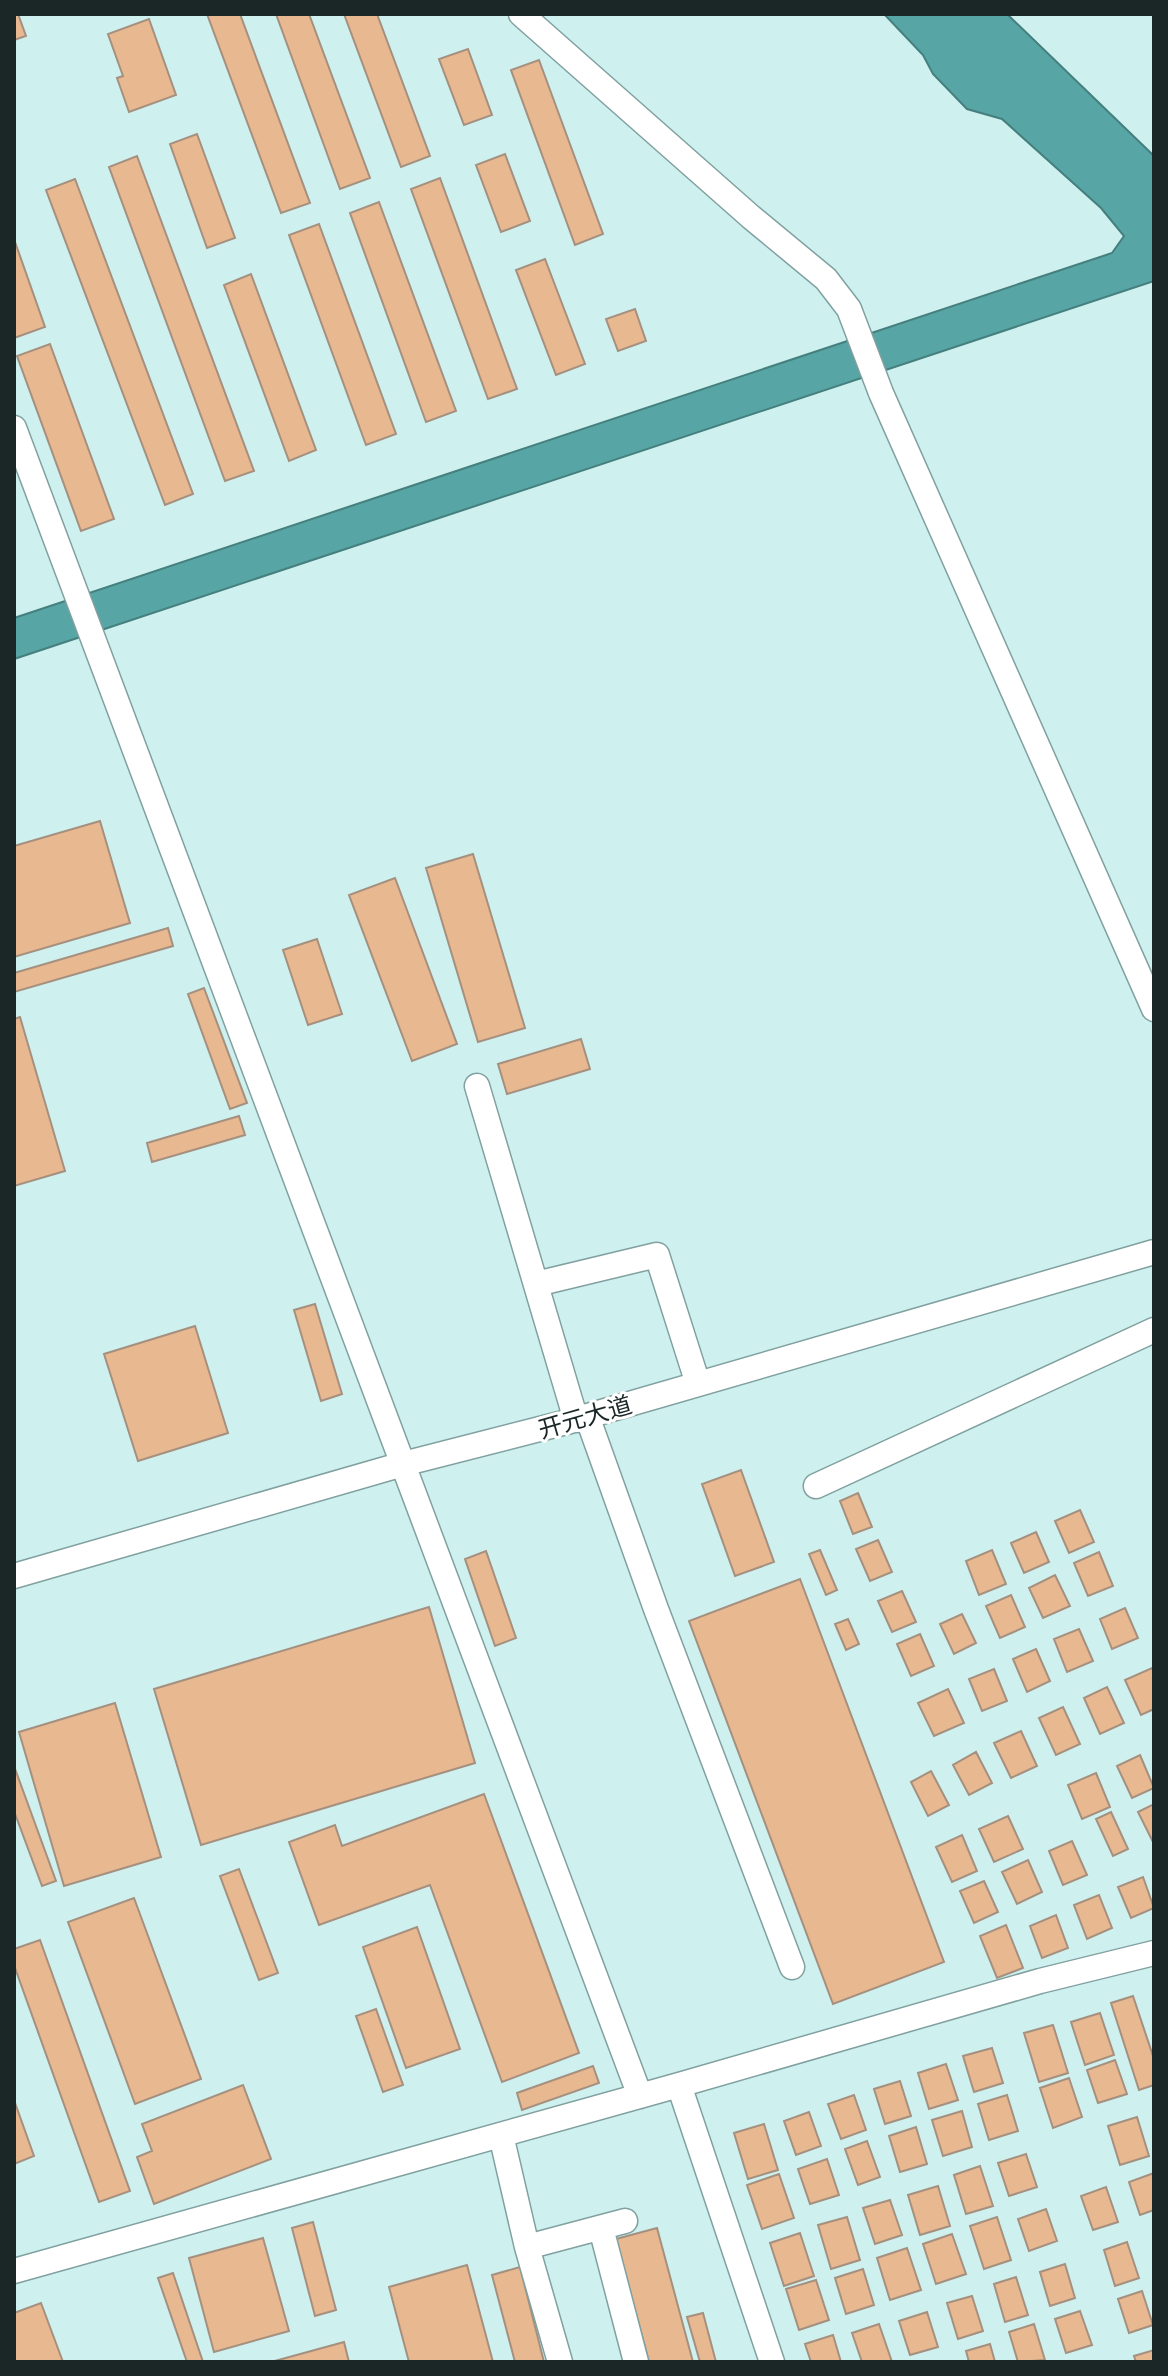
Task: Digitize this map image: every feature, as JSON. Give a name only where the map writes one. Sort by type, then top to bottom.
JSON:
[{"type":"street","points":[[521,14],[739,207],[826,279],[849,309],[881,393],[1154,1009]]},
{"type":"street","points":[[14,428],[640,2096]]},
{"type":"street","points":[[477,1086],[536,1284],[581,1418],[792,1967]]},
{"type":"street","name":"开元大道","points":[[14,1576],[403,1464],[581,1418],[1154,1252]]},
{"type":"street","points":[[536,1284],[657,1255],[698,1384]]},
{"type":"street","points":[[816,1486],[1154,1330]]},
{"type":"street","points":[[14,2271],[1040,1981],[1154,1953]]},
{"type":"street","points":[[679,2085],[772,2362]]},
{"type":"street","points":[[501,2135],[527,2247],[560,2362]]},
{"type":"street","points":[[527,2247],[625,2221]]},
{"type":"street","points":[[601,2228],[636,2362]]},
{"type":"water","points":[[884,14],[1007,14],[1154,156],[1154,281],[14,659],[14,618],[1112,253],[1124,236],[1101,208],[1002,119],[967,109],[933,74],[923,55]]},
{"type":"building","points":[[14,14],[18,14],[26,36],[14,40]]},
{"type":"building","points":[[207,14],[240,14],[310,203],[281,213]]},
{"type":"building","points":[[276,14],[309,14],[370,178],[340,189]]},
{"type":"building","points":[[344,14],[377,14],[430,156],[401,167]]},
{"type":"building","points":[[149,19],[176,95],[129,112],[117,78],[123,76],[108,34]]},
{"type":"building","points":[[468,49],[492,115],[464,125],[439,59]]},
{"type":"building","points":[[539,60],[603,234],[575,245],[511,70]]},
{"type":"building","points":[[197,134],[235,238],[207,248],[170,144]]},
{"type":"building","points":[[505,154],[530,221],[501,232],[476,165]]},
{"type":"building","points":[[137,156],[254,471],[225,481],[109,167]]},
{"type":"building","points":[[440,178],[517,389],[488,399],[411,189]]},
{"type":"building","points":[[75,179],[193,494],[165,505],[46,190]]},
{"type":"building","points":[[379,202],[456,411],[426,422],[350,213]]},
{"type":"building","points":[[319,224],[396,434],[366,445],[289,235]]},
{"type":"building","points":[[14,239],[45,327],[14,338]]},
{"type":"building","points":[[545,259],[585,364],[556,375],[516,270]]},
{"type":"building","points":[[251,274],[316,450],[289,461],[224,285]]},
{"type":"building","points":[[635,309],[646,341],[618,351],[606,319]]},
{"type":"building","points":[[50,344],[114,519],[81,531],[17,356]]},
{"type":"building","points":[[100,821],[130,923],[14,957],[14,846]]},
{"type":"building","points":[[473,854],[525,1028],[478,1042],[426,868]]},
{"type":"building","points":[[395,878],[457,1044],[412,1061],[349,895]]},
{"type":"building","points":[[168,928],[173,946],[14,992],[14,973]]},
{"type":"building","points":[[317,939],[342,1014],[308,1025],[283,950]]},
{"type":"building","points":[[204,988],[247,1103],[230,1109],[188,994]]},
{"type":"building","points":[[20,1017],[65,1171],[14,1186],[14,1019]]},
{"type":"building","points":[[581,1039],[590,1069],[507,1094],[498,1064]]},
{"type":"building","points":[[239,1116],[245,1135],[152,1162],[147,1143]]},
{"type":"building","points":[[315,1304],[342,1394],[321,1401],[294,1310]]},
{"type":"building","points":[[195,1326],[228,1433],[138,1461],[104,1354]]},
{"type":"building","points":[[741,1470],[774,1562],[735,1576],[702,1484]]},
{"type":"building","points":[[858,1493],[872,1527],[853,1534],[840,1501]]},
{"type":"building","points":[[1080,1510],[1094,1542],[1069,1553],[1055,1521]]},
{"type":"building","points":[[1036,1532],[1049,1562],[1024,1573],[1011,1543]]},
{"type":"building","points":[[878,1540],[892,1572],[870,1581],[856,1549]]},
{"type":"building","points":[[820,1550],[837,1590],[826,1595],[809,1554]]},
{"type":"building","points":[[992,1550],[1006,1584],[979,1595],[966,1561]]},
{"type":"building","points":[[486,1551],[516,1638],[495,1646],[465,1559]]},
{"type":"building","points":[[1099,1552],[1113,1586],[1088,1596],[1074,1563]]},
{"type":"building","points":[[1055,1575],[1070,1606],[1043,1618],[1029,1588]]},
{"type":"building","points":[[800,1579],[944,1962],[833,2004],[689,1621]]},
{"type":"building","points":[[902,1591],[916,1622],[892,1632],[878,1601]]},
{"type":"building","points":[[1011,1595],[1025,1627],[1000,1638],[986,1606]]},
{"type":"building","points":[[429,1607],[475,1763],[201,1845],[154,1689]]},
{"type":"building","points":[[1125,1608],[1138,1638],[1112,1649],[1100,1619]]},
{"type":"building","points":[[962,1614],[976,1643],[954,1654],[940,1624]]},
{"type":"building","points":[[848,1619],[859,1644],[846,1650],[835,1624]]},
{"type":"building","points":[[1079,1629],[1093,1661],[1067,1672],[1054,1639]]},
{"type":"building","points":[[920,1634],[934,1666],[911,1676],[897,1644]]},
{"type":"building","points":[[1036,1649],[1050,1681],[1027,1692],[1013,1659]]},
{"type":"building","points":[[1152,1668],[1154,1709],[1141,1715],[1125,1680]]},
{"type":"building","points":[[994,1669],[1007,1701],[982,1711],[969,1679]]},
{"type":"building","points":[[1107,1687],[1124,1723],[1100,1734],[1084,1698]]},
{"type":"building","points":[[948,1689],[964,1723],[934,1736],[918,1703]]},
{"type":"building","points":[[115,1703],[161,1857],[64,1886],[19,1732]]},
{"type":"building","points":[[1063,1707],[1080,1744],[1056,1755],[1039,1718]]},
{"type":"building","points":[[1021,1731],[1037,1766],[1011,1778],[994,1743]]},
{"type":"building","points":[[976,1752],[992,1783],[969,1795],[953,1765]]},
{"type":"building","points":[[1140,1755],[1154,1788],[1132,1798],[1117,1766]]},
{"type":"building","points":[[14,1766],[56,1881],[42,1886],[14,1811]]},
{"type":"building","points":[[931,1771],[949,1805],[928,1816],[911,1782]]},
{"type":"building","points":[[1096,1773],[1110,1807],[1082,1819],[1068,1785]]},
{"type":"building","points":[[484,1794],[579,2053],[502,2082],[430,1885],[319,1925],[289,1842],[335,1825],[342,1846]]},
{"type":"building","points":[[1154,1804],[1154,1844],[1138,1812]]},
{"type":"building","points":[[1111,1812],[1128,1849],[1113,1856],[1096,1819]]},
{"type":"building","points":[[1008,1816],[1023,1849],[994,1862],[979,1829]]},
{"type":"building","points":[[962,1835],[977,1871],[952,1882],[936,1847]]},
{"type":"building","points":[[1072,1841],[1087,1875],[1063,1885],[1049,1851]]},
{"type":"building","points":[[1028,1860],[1042,1892],[1017,1904],[1002,1872]]},
{"type":"building","points":[[239,1869],[278,1973],[259,1980],[220,1876]]},
{"type":"building","points":[[1143,1877],[1154,1908],[1131,1918],[1118,1887]]},
{"type":"building","points":[[984,1881],[998,1912],[974,1923],[960,1891]]},
{"type":"building","points":[[1099,1895],[1112,1928],[1087,1939],[1074,1905]]},
{"type":"building","points":[[134,1898],[201,2079],[135,2104],[68,1922]]},
{"type":"building","points":[[1056,1915],[1068,1948],[1042,1958],[1030,1926]]},
{"type":"building","points":[[1006,1925],[1023,1968],[997,1978],[980,1936]]},
{"type":"building","points":[[417,1927],[460,2049],[406,2068],[363,1947]]},
{"type":"building","points":[[40,1940],[130,2191],[99,2202],[14,1965],[14,1949]]},
{"type":"building","points":[[1133,1996],[1154,2059],[1154,2085],[1139,2090],[1111,2003]]},
{"type":"building","points":[[376,2009],[403,2085],[383,2092],[356,2016]]},
{"type":"building","points":[[1100,2013],[1114,2055],[1085,2065],[1071,2022]]},
{"type":"building","points":[[1053,2025],[1068,2073],[1039,2082],[1024,2033]]},
{"type":"building","points":[[992,2048],[1003,2083],[974,2092],[963,2056]]},
{"type":"building","points":[[1115,2060],[1127,2094],[1098,2103],[1087,2070]]},
{"type":"building","points":[[946,2064],[958,2100],[929,2109],[918,2073]]},
{"type":"building","points":[[593,2066],[599,2083],[522,2110],[517,2093]]},
{"type":"building","points":[[1069,2078],[1082,2117],[1053,2128],[1040,2088]]},
{"type":"building","points":[[900,2081],[911,2116],[885,2124],[874,2089]]},
{"type":"building","points":[[243,2085],[271,2159],[154,2204],[137,2157],[152,2151],[142,2124]]},
{"type":"building","points":[[854,2095],[866,2130],[841,2139],[828,2104]]},
{"type":"building","points":[[1007,2095],[1018,2131],[989,2140],[978,2104]]},
{"type":"building","points":[[14,2100],[34,2156],[14,2164]]},
{"type":"building","points":[[962,2111],[972,2147],[943,2156],[932,2120]]},
{"type":"building","points":[[809,2112],[821,2146],[796,2155],[784,2121]]},
{"type":"building","points":[[1137,2117],[1149,2156],[1120,2165],[1108,2126]]},
{"type":"building","points":[[764,2124],[778,2170],[748,2179],[734,2133]]},
{"type":"building","points":[[916,2127],[927,2164],[900,2172],[889,2136]]},
{"type":"building","points":[[867,2141],[880,2177],[858,2185],[845,2149]]},
{"type":"building","points":[[1026,2154],[1037,2187],[1009,2196],[998,2163]]},
{"type":"building","points":[[827,2159],[839,2195],[810,2204],[798,2169]]},
{"type":"building","points":[[980,2166],[993,2206],[966,2214],[954,2175]]},
{"type":"building","points":[[1154,2173],[1154,2210],[1140,2215],[1129,2182]]},
{"type":"building","points":[[779,2174],[794,2218],[762,2229],[747,2185]]},
{"type":"building","points":[[938,2186],[950,2226],[920,2235],[908,2195]]},
{"type":"building","points":[[1106,2187],[1118,2222],[1093,2230],[1081,2196]]},
{"type":"building","points":[[890,2200],[902,2235],[875,2244],[863,2208]]},
{"type":"building","points":[[1046,2209],[1057,2241],[1029,2251],[1018,2219]]},
{"type":"building","points":[[847,2217],[860,2260],[831,2269],[818,2225]]},
{"type":"building","points":[[997,2217],[1011,2260],[984,2269],[970,2226]]},
{"type":"building","points":[[313,2222],[336,2310],[315,2316],[292,2228]]},
{"type":"building","points":[[657,2228],[693,2362],[649,2362],[616,2239]]},
{"type":"building","points":[[800,2233],[814,2276],[784,2286],[770,2243]]},
{"type":"building","points":[[952,2234],[966,2274],[936,2284],[923,2244]]},
{"type":"building","points":[[263,2238],[289,2331],[214,2352],[189,2258]]},
{"type":"building","points":[[1127,2242],[1139,2278],[1115,2286],[1104,2250]]},
{"type":"building","points":[[907,2248],[921,2290],[890,2300],[877,2258]]},
{"type":"building","points":[[1065,2264],[1075,2298],[1050,2306],[1040,2272]]},
{"type":"building","points":[[467,2265],[493,2362],[409,2362],[389,2287]]},
{"type":"building","points":[[520,2267],[544,2362],[515,2362],[492,2275]]},
{"type":"building","points":[[863,2269],[874,2305],[846,2314],[835,2278]]},
{"type":"building","points":[[173,2273],[203,2362],[187,2362],[158,2278]]},
{"type":"building","points":[[1016,2277],[1028,2315],[1005,2322],[994,2284]]},
{"type":"building","points":[[816,2280],[829,2320],[799,2330],[786,2289]]},
{"type":"building","points":[[1142,2291],[1153,2325],[1129,2333],[1118,2299]]},
{"type":"building","points":[[972,2296],[983,2331],[958,2339],[947,2303]]},
{"type":"building","points":[[41,2303],[63,2362],[14,2362],[14,2313]]},
{"type":"building","points":[[1080,2311],[1092,2345],[1066,2353],[1055,2319]]},
{"type":"building","points":[[927,2312],[938,2347],[910,2355],[899,2321]]},
{"type":"building","points":[[703,2313],[716,2362],[700,2362],[687,2317]]},
{"type":"building","points":[[879,2324],[892,2362],[862,2362],[852,2333]]},
{"type":"building","points":[[1034,2324],[1045,2360],[1018,2362],[1009,2332]]},
{"type":"building","points":[[833,2335],[841,2362],[811,2362],[805,2344]]},
{"type":"building","points":[[344,2342],[349,2362],[271,2362]]},
{"type":"building","points":[[990,2344],[995,2362],[969,2362],[966,2351]]},
{"type":"building","points":[[1154,2350],[1154,2362],[1136,2362],[1134,2356]]}]
